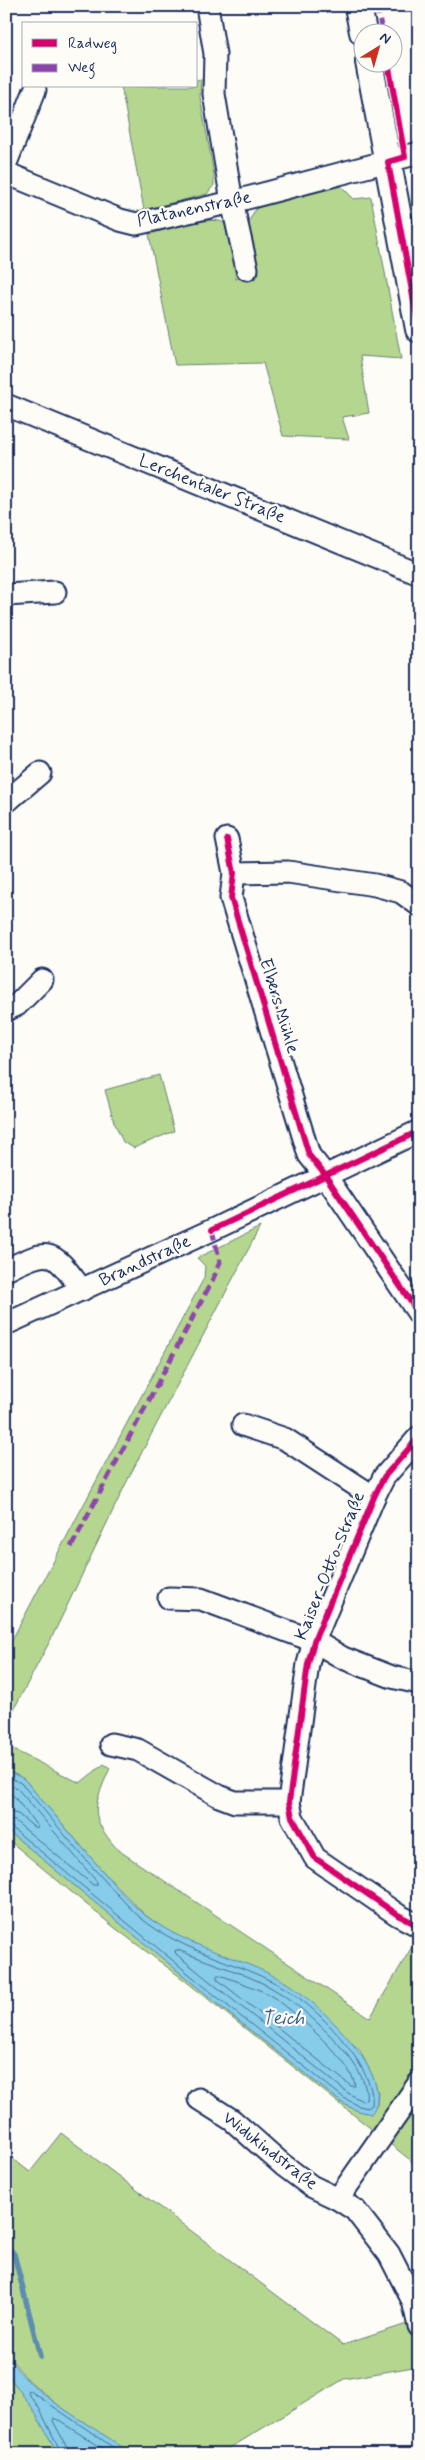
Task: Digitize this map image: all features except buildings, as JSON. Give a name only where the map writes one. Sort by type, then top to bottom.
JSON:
[{"type":"street","points":[[207,6],[215,54],[214,94],[232,202],[247,269]]},
{"type":"street","points":[[358,6],[361,22]]},
{"type":"street","points":[[371,72],[419,329]]},
{"type":"street","points":[[6,164],[36,90]]},
{"type":"street","name":"Platanenstraße","points":[[6,173],[120,220],[136,224],[232,202],[419,153]]},
{"type":"street","name":"Lerchentaler Straße","points":[[6,405],[419,574]]},
{"type":"street","points":[[6,595],[54,592]]},
{"type":"street","points":[[6,802],[40,773]]},
{"type":"street","name":"Elbers Mühle","points":[[226,839],[234,873],[231,898],[309,1156],[325,1175],[419,1314]]},
{"type":"street","points":[[234,873],[288,872],[375,885],[400,892],[419,905]]},
{"type":"street","points":[[6,1010],[17,1005],[42,980]]},
{"type":"street","name":"Brandstraße","points":[[6,1324],[419,1131]]},
{"type":"street","points":[[6,1270],[33,1256],[48,1254],[61,1262],[82,1290]]},
{"type":"street","name":"Kaiser-Otto-Straße","points":[[243,1425],[285,1439],[374,1497]]},
{"type":"street","name":"Kaiser-Otto-Straße","points":[[419,1437],[384,1477],[314,1641],[308,1664],[289,1802],[292,1816],[306,1845],[315,1858],[398,1915],[419,1926]]},
{"type":"street","name":"Kaiser-Otto-Straße","points":[[169,1598],[201,1599],[314,1641],[343,1658],[392,1677],[419,1683]]},
{"type":"street","points":[[111,1744],[138,1750],[235,1802],[289,1802]]},
{"type":"street","points":[[338,2198],[419,2084]]},
{"type":"street","name":"Widukindstraße","points":[[199,2099],[232,2120],[283,2166],[311,2186],[338,2198],[355,2210],[389,2254],[413,2301],[419,2326]]},
{"type":"green space","points":[[201,79],[200,97],[214,175],[214,185],[207,194],[144,210],[121,88],[198,88],[198,80]]},
{"type":"green space","points":[[341,186],[354,199],[371,197],[401,359],[360,356],[369,413],[342,417],[349,439],[283,436],[263,363],[175,365],[149,234],[210,220],[224,223],[228,227],[233,241],[235,279],[259,274],[249,240],[249,223],[257,208]]},
{"type":"green space","points":[[159,1075],[174,1131],[134,1148],[123,1142],[114,1122],[105,1090]]},
{"type":"green space","points":[[260,1227],[131,1473],[51,1639],[6,1724],[6,1651],[204,1278],[205,1266],[197,1258]]},
{"type":"green space","points":[[6,1746],[80,1783],[104,1764],[110,1768],[100,1792],[96,1811],[102,1828],[118,1850],[370,2018],[417,1938],[419,1939],[419,2167],[183,1979],[115,1928],[6,1838],[6,1829],[231,2015],[342,2103],[358,2111],[377,2106],[378,2092],[360,2051],[318,2009],[285,1982],[172,1935],[144,1914],[106,1875],[24,1779],[6,1770]]},
{"type":"green space","points":[[61,2133],[343,2345],[419,2320],[419,2366],[344,2379],[220,2454],[132,2454],[59,2406],[27,2379],[8,2356],[6,2350],[6,2154],[30,2172]]},
{"type":"green space","points":[[6,2372],[33,2408],[58,2454],[6,2454],[6,2399],[13,2392],[6,2385]]},
{"type":"water","name":"Teich","points":[[6,1770],[24,1779],[118,1889],[145,1915],[178,1936],[250,1965],[285,1982],[315,2005],[350,2041],[365,2061],[374,2081],[377,2099],[371,2114],[358,2111],[342,2103],[231,2015],[6,1829]]},
{"type":"water","points":[[6,2350],[13,2364],[26,2379],[62,2407],[132,2454],[58,2454],[33,2409],[6,2372]]},
{"type":"waterway","points":[[6,2245],[14,2254],[40,2356]]},
{"type":"marked path","points":[[377,6],[380,22]]},
{"type":"marked path","points":[[71,1547],[212,1281],[220,1262],[212,1230]]},
{"type":"cycle path","points":[[390,72],[405,157],[388,162],[419,329]]},
{"type":"cycle path","points":[[227,839],[234,873],[231,898],[309,1155],[325,1175],[419,1314]]},
{"type":"cycle path","points":[[212,1230],[419,1131]]},
{"type":"cycle path","points":[[419,1437],[384,1477],[314,1641],[308,1664],[289,1802],[292,1817],[315,1858],[398,1915],[419,1926]]}]
